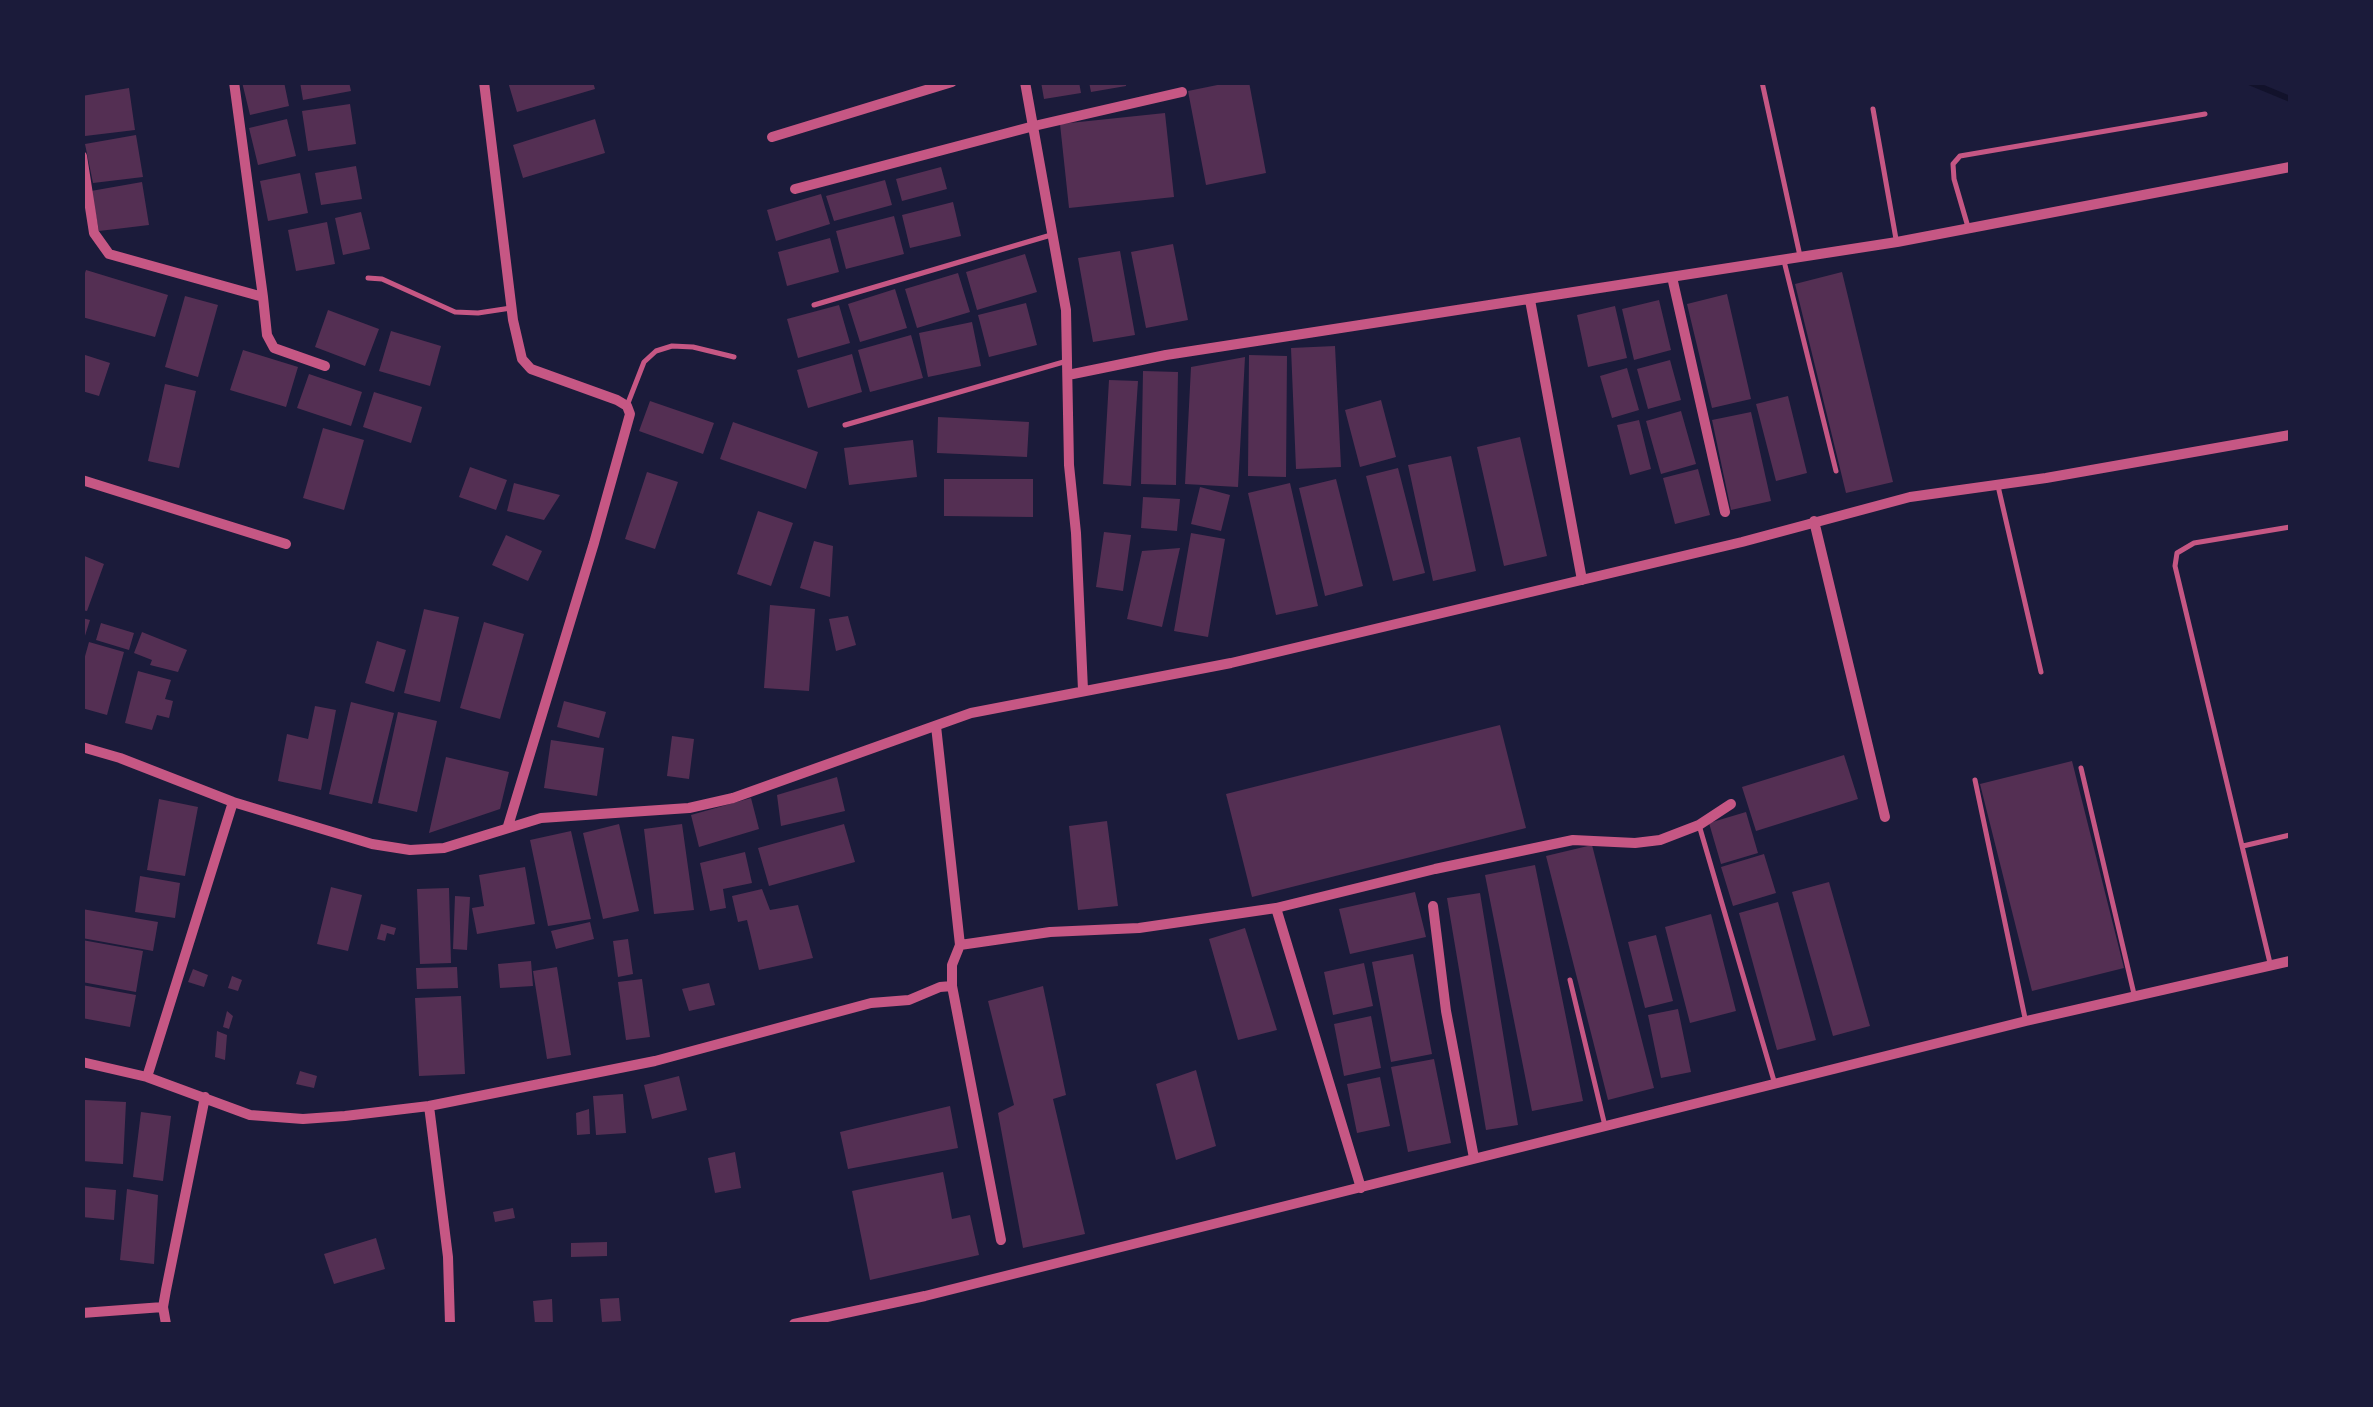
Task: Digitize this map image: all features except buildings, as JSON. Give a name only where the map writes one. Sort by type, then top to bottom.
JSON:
[{"type":"street","points":[[234,82],[267,334],[274,348],[325,366]]},
{"type":"street","points":[[484,82],[511,308],[522,360],[531,370],[627,406],[628,425],[508,826]]},
{"type":"street","points":[[772,137],[952,82]]},
{"type":"street","points":[[1025,82],[1066,310],[1069,465],[1083,690]]},
{"type":"street","points":[[795,190],[1034,126],[1182,92]]},
{"type":"street","points":[[82,156],[94,233],[109,254],[263,297]]},
{"type":"street","points":[[1068,375],[1166,355],[1968,230],[2290,167]]},
{"type":"street","points":[[1672,277],[1725,512]]},
{"type":"street","points":[[1530,300],[1582,580]]},
{"type":"street","points":[[82,747],[233,802],[372,844],[410,850],[444,848],[508,826],[577,814],[689,808],[733,798],[972,713],[1231,663],[1910,497],[1998,486],[2290,435]]},
{"type":"street","points":[[82,480],[286,544]]},
{"type":"street","points":[[1814,522],[1886,816]]},
{"type":"street","points":[[936,726],[960,945],[952,965],[952,986],[1000,1240]]},
{"type":"street","points":[[147,1078],[233,802]]},
{"type":"street","points":[[960,945],[1050,932],[1140,928],[1276,908],[1573,840],[1660,840],[1699,826],[1732,804]]},
{"type":"street","points":[[1433,906],[1446,1011],[1474,1158]]},
{"type":"street","points":[[1276,908],[1360,1188]]},
{"type":"street","points":[[794,1324],[925,1296],[2026,1021],[2290,961]]},
{"type":"street","points":[[82,1062],[147,1078],[250,1115],[303,1119],[429,1106],[655,1061],[871,1003],[909,1000],[952,986]]},
{"type":"street","points":[[166,1324],[163,1308],[205,1097]]},
{"type":"street","points":[[429,1106],[448,1257],[450,1324]]},
{"type":"street","points":[[82,1313],[163,1308]]},
{"type":"lane","points":[[1762,82],[1800,258]]},
{"type":"lane","points":[[1872,110],[1897,242]]},
{"type":"lane","points":[[1968,230],[1954,179],[1953,164],[1960,156],[2204,114]]},
{"type":"lane","points":[[814,306],[1054,234]]},
{"type":"lane","points":[[1784,261],[1836,471]]},
{"type":"lane","points":[[368,278],[382,279],[455,312],[511,308]]},
{"type":"lane","points":[[627,406],[644,362],[656,351],[672,346],[693,347],[734,357]]},
{"type":"lane","points":[[845,425],[1068,361]]},
{"type":"lane","points":[[1998,486],[2041,672]]},
{"type":"lane","points":[[2271,966],[2175,566],[2177,553],[2194,543],[2290,527]]},
{"type":"lane","points":[[2081,768],[2135,996]]},
{"type":"lane","points":[[1976,780],[2026,1021]]},
{"type":"lane","points":[[1699,826],[1775,1083]]},
{"type":"lane","points":[[2243,846],[2290,835]]},
{"type":"lane","points":[[1570,980],[1605,1126]]},
{"type":"waterway","points":[[2249,82],[2290,99]]}]
